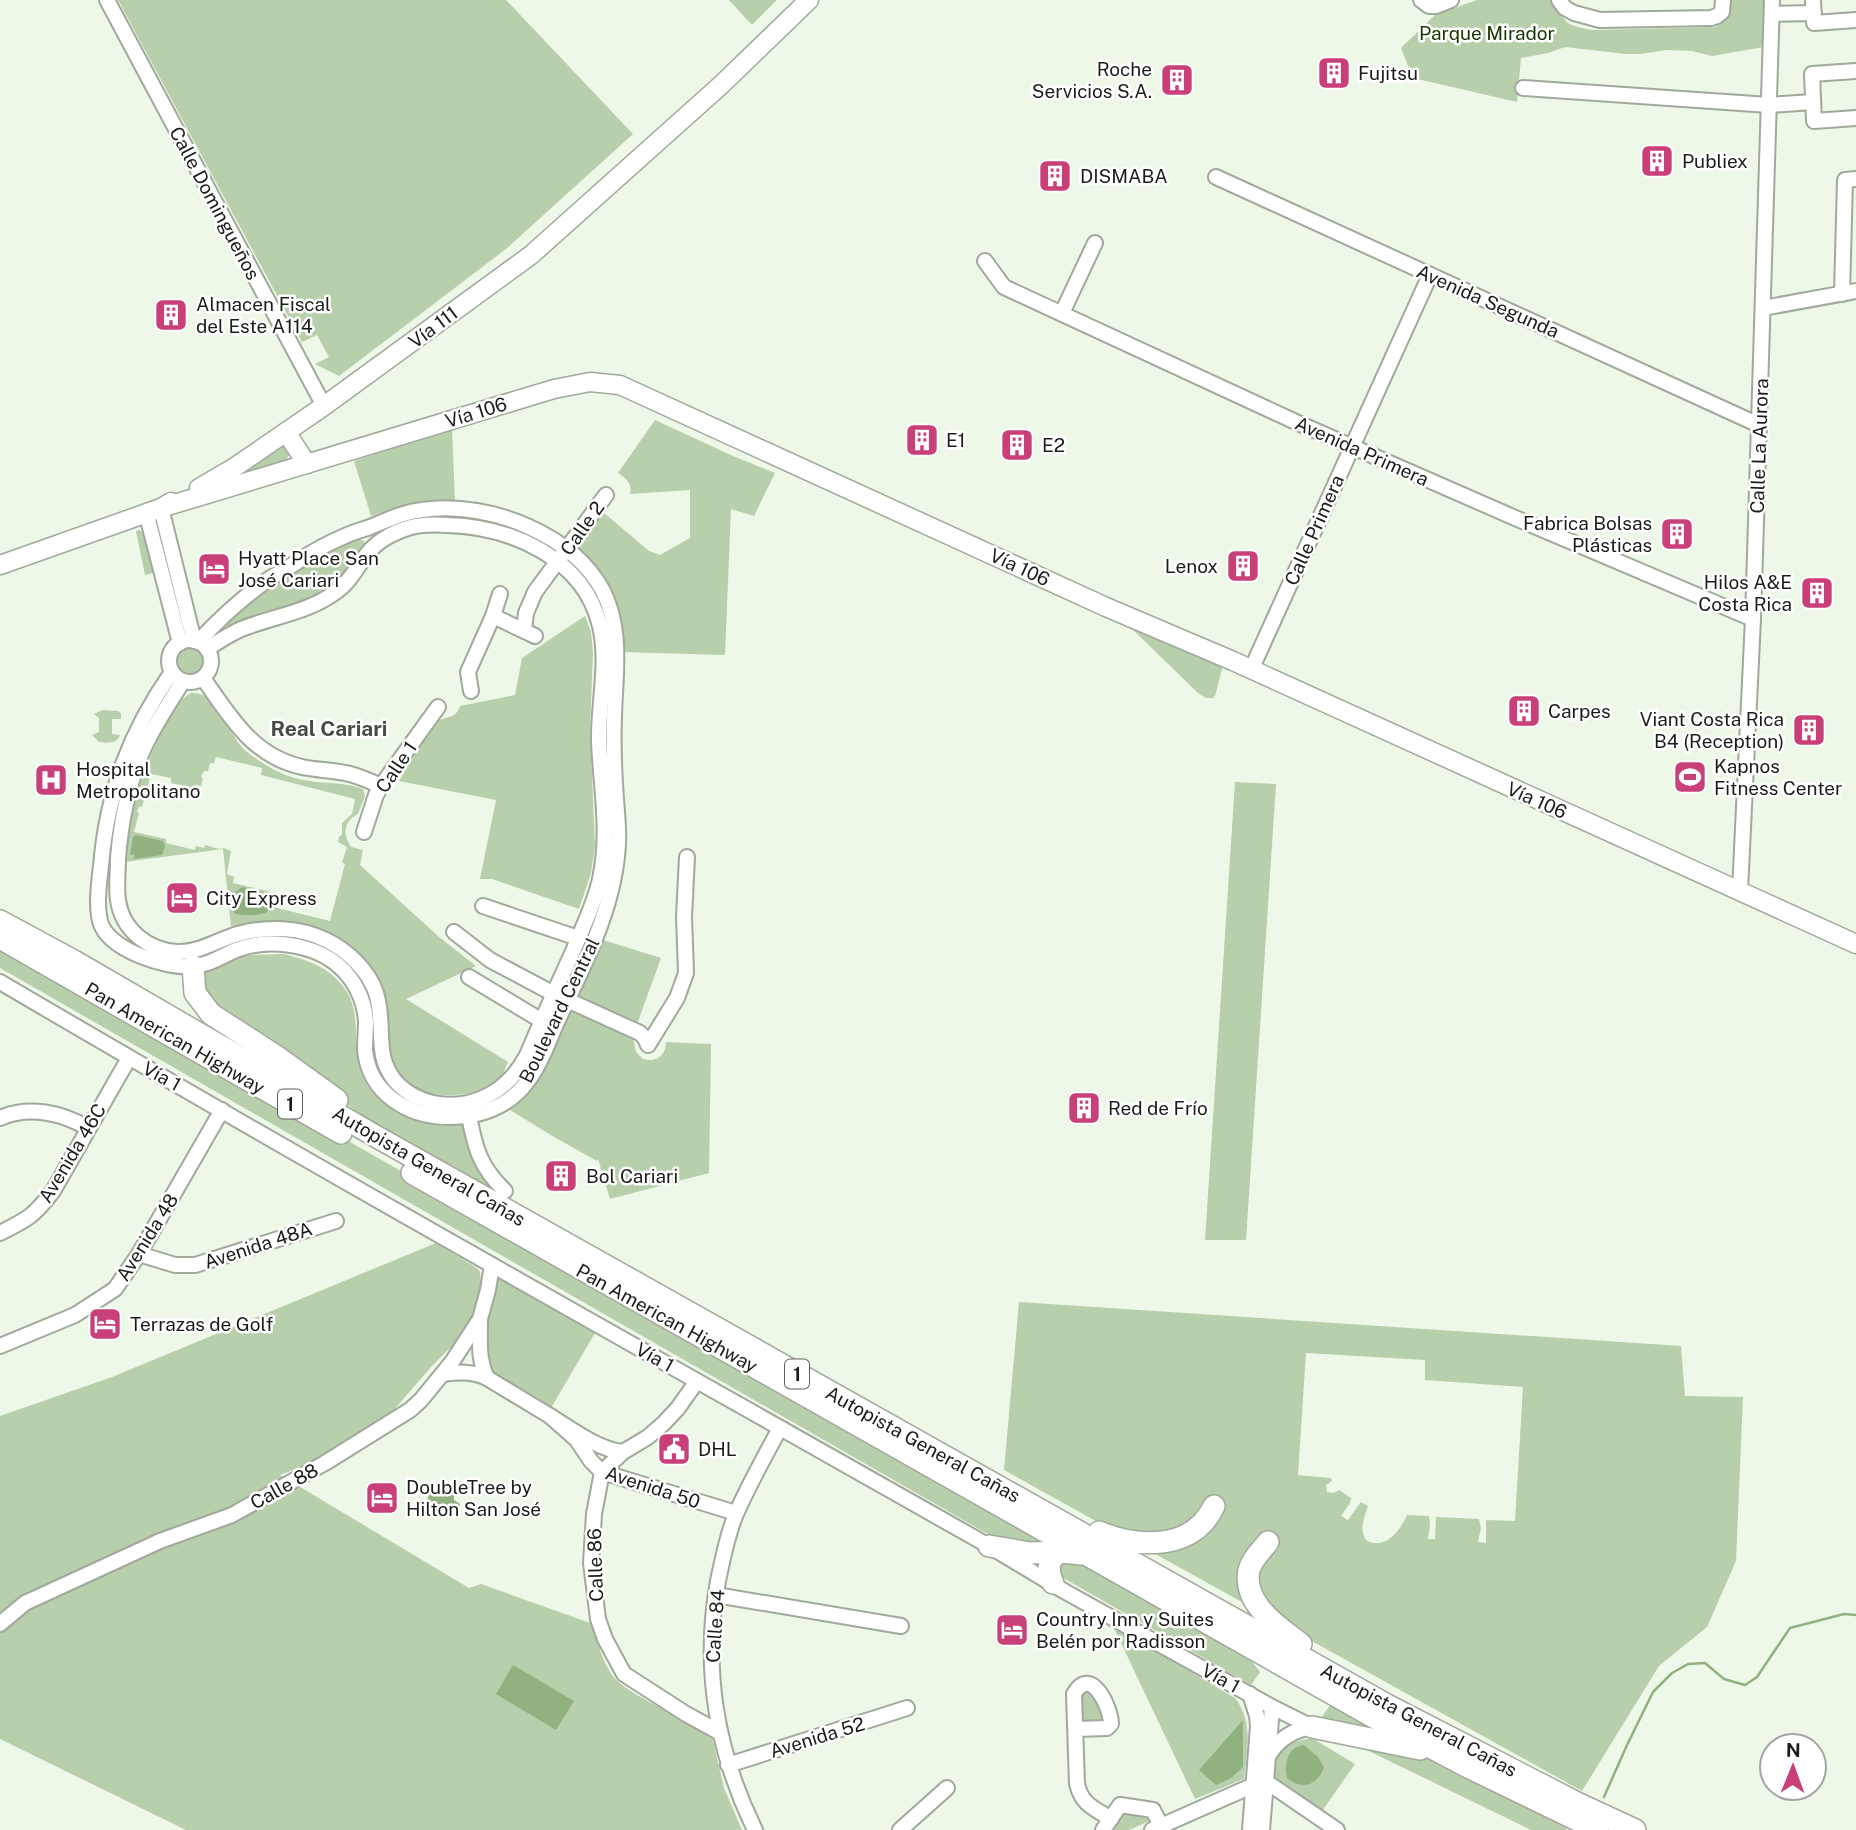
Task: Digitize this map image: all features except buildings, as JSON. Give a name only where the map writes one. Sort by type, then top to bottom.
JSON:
[{"type":"highway","points":[[0,919],[10,936]]},
{"type":"highway","name":"Autopista General Cañas","points":[[10,936],[74,961],[377,1137],[1387,1705],[1635,1830]]},
{"type":"highway","name":"Pan American Highway","points":[[10,936],[568,1262],[1442,1754],[1598,1830]]},
{"type":"highway","points":[[193,967],[195,993],[211,1014],[276,1056],[348,1108],[377,1137]]},
{"type":"highway","points":[[772,1359],[1117,1539],[1155,1544],[1175,1539],[1209,1518],[1214,1506]]},
{"type":"highway","points":[[1268,1542],[1253,1561],[1249,1580],[1257,1605],[1281,1629],[1334,1668],[1579,1804]]},
{"type":"highway","points":[[989,1546],[1030,1553],[1061,1552],[1091,1556]]},
{"type":"highway","points":[[1053,1583],[1049,1564],[1051,1558],[1061,1552]]},
{"type":"highway","points":[[1312,1727],[1442,1754]]},
{"type":"main road","name":"Vía 111","points":[[0,565],[153,510],[216,479],[324,406],[531,255],[721,85],[809,0]]},
{"type":"main road","name":"Vía 106","points":[[153,510],[554,389],[590,382],[620,385],[1106,607],[1854,941]]},
{"type":"main road","points":[[286,432],[307,464]]},
{"type":"street","name":"Calle Domingueños","points":[[107,0],[324,406]]},
{"type":"street","points":[[1422,1],[1429,6],[1436,6],[1451,0]]},
{"type":"street","points":[[1559,0],[1565,8],[1574,13],[1600,20],[1620,20],[1711,18],[1722,12],[1723,0]]},
{"type":"street","points":[[1772,7],[1814,7],[1814,23],[1856,19]]},
{"type":"street","name":"Calle La Aurora","points":[[1740,891],[1753,619],[1772,7]]},
{"type":"street","points":[[1856,71],[1812,74],[1814,121],[1856,118]]},
{"type":"street","points":[[1523,88],[1769,105],[1813,102]]},
{"type":"street","name":"Avenida Segunda","points":[[1216,177],[1759,425]]},
{"type":"street","points":[[1763,308],[1849,292],[1851,179]]},
{"type":"street","points":[[1062,313],[1095,243]]},
{"type":"street","name":"Avenida Primera","points":[[985,261],[1004,287],[1352,446],[1753,619]]},
{"type":"street","name":"Calle Primera","points":[[1251,670],[1430,275]]},
{"type":"street","name":"Calle 2","points":[[492,616],[529,633],[526,613],[535,592],[606,495]]},
{"type":"street","name":"Boulevard Central","points":[[195,644],[245,597],[269,579],[332,541],[390,518],[422,510],[438,508],[478,512],[522,523],[568,548],[600,585],[615,629],[617,652],[612,822],[599,883],[535,1070],[527,1083],[506,1102],[470,1110]]},
{"type":"street","points":[[153,510],[195,644],[211,661],[203,678],[190,682],[177,677],[169,658],[171,652],[195,644]]},
{"type":"street","points":[[375,525],[383,539]]},
{"type":"street","name":"Boulevard Central","points":[[195,644],[295,612],[326,599],[342,587],[368,553],[383,539],[398,531],[425,525],[476,527],[502,533],[539,548],[576,579],[594,606],[602,635],[603,669],[598,729],[617,858],[608,904],[561,997],[542,1021],[522,1065],[514,1075],[470,1110]]},
{"type":"street","points":[[471,691],[468,672],[500,594]]},
{"type":"street","points":[[177,677],[150,703],[132,759],[110,806],[100,868],[100,921],[103,929],[117,943],[135,953],[170,965],[193,967],[244,947],[264,944],[286,944],[341,958]]},
{"type":"street","points":[[203,678],[245,735],[261,748],[301,767],[348,774],[381,786]]},
{"type":"street","name":"Calle 1","points":[[365,832],[381,786],[438,707]]},
{"type":"street","points":[[132,759],[123,813],[117,896],[122,916],[134,933],[165,950],[184,952],[238,934],[262,930],[286,929],[320,937],[341,958],[363,1004],[367,1057],[370,1070],[382,1091],[398,1104],[438,1117],[470,1110],[480,1159],[505,1191]]},
{"type":"street","points":[[454,932],[490,960],[561,997],[640,1033],[648,1045],[677,998],[686,973],[684,917],[687,857]]},
{"type":"street","points":[[100,868],[107,876],[117,876]]},
{"type":"street","points":[[99,894],[111,889],[117,896]]},
{"type":"street","points":[[483,906],[578,938]]},
{"type":"street","points":[[469,977],[542,1021]]},
{"type":"street","name":"Vía 1","points":[[0,982],[1064,1591],[1312,1727]]},
{"type":"street","name":"Avenida 46C","points":[[0,1233],[26,1220],[53,1191],[129,1058]]},
{"type":"street","name":"Avenida 48","points":[[0,1346],[75,1315],[115,1289],[139,1254],[222,1110]]},
{"type":"street","points":[[0,1118],[9,1114],[42,1111],[70,1117],[88,1128]]},
{"type":"street","name":"Avenida 48A","points":[[139,1254],[176,1265],[195,1265],[336,1221]]},
{"type":"street","name":"Calle 88","points":[[0,1624],[25,1604],[160,1541],[232,1515],[325,1463],[410,1410],[443,1374],[480,1319],[492,1265]]},
{"type":"street","points":[[480,1319],[481,1358],[487,1378]]},
{"type":"street","points":[[458,1353],[481,1358]]},
{"type":"street","name":"Avenida 50","points":[[443,1374],[471,1372],[487,1378],[601,1446],[611,1451],[623,1452]]},
{"type":"street","points":[[602,1472],[623,1452],[664,1423],[697,1381]]},
{"type":"street","name":"Avenida 50","points":[[550,1416],[577,1440],[602,1472],[736,1513]]},
{"type":"street","name":"Calle 84","points":[[755,1830],[728,1765],[719,1732],[711,1662],[712,1623],[729,1534],[736,1513],[780,1428]]},
{"type":"street","name":"Calle 86","points":[[602,1472],[594,1514],[591,1563],[598,1619],[605,1639],[624,1674],[719,1732]]},
{"type":"street","points":[[716,1595],[901,1626]]},
{"type":"street","points":[[1250,1694],[1258,1726],[1262,1830]]},
{"type":"street","points":[[1268,1758],[1272,1707]]},
{"type":"street","name":"Avenida 52","points":[[728,1765],[907,1708]]},
{"type":"street","points":[[1250,1830],[1259,1785],[1273,1748],[1290,1733],[1312,1727]]},
{"type":"street","points":[[1076,1728],[1077,1784],[1080,1794],[1107,1824],[1120,1805],[1153,1810],[1159,1829],[1259,1785],[1271,1785],[1337,1830]]},
{"type":"street","points":[[900,1830],[947,1788]]},
{"type":"green space","points":[[118,0],[506,0],[633,134],[506,249],[339,376],[315,364],[329,357],[317,335],[302,342]]},
{"type":"green space","points":[[729,0],[777,0],[752,25]]},
{"type":"green space","name":"Parque Mirador","points":[[1477,0],[1556,0],[1567,22],[1592,30],[1715,27],[1727,16],[1729,0],[1766,0],[1764,47],[1712,56],[1692,51],[1667,50],[1626,54],[1565,47],[1521,58],[1517,102],[1413,78],[1401,48],[1435,15]]},
{"type":"green space","points":[[655,420],[775,473],[754,516],[731,509],[725,655],[623,652],[621,622],[609,588],[578,549],[580,542],[603,512],[649,551],[660,555],[690,538],[690,490],[630,494],[628,482],[618,473]]},
{"type":"green space","points":[[452,428],[455,504],[412,506],[371,516],[354,461]]},
{"type":"green space","points":[[279,445],[289,449],[286,460],[237,477]]},
{"type":"green space","points":[[136,531],[143,533],[153,573],[145,575]]},
{"type":"green space","points":[[357,538],[364,541],[365,549],[338,582],[313,600],[228,627],[226,623],[259,592],[328,546]]},
{"type":"green space","points":[[585,616],[591,632],[593,653],[590,729],[595,846],[591,873],[579,909],[492,879],[480,879],[496,800],[399,781],[437,721],[452,716],[460,706],[515,695],[522,658]]},
{"type":"green space","points":[[1126,623],[1223,665],[1215,696],[1206,698],[1198,693]]},
{"type":"green space","points":[[190,647],[201,651],[205,662],[201,673],[190,677],[179,673],[175,662],[179,651]]},
{"type":"green space","points":[[191,693],[210,699],[240,745],[277,771],[301,780],[363,789],[365,796],[358,814],[350,820],[346,828],[351,847],[363,850],[360,865],[438,936],[476,966],[406,999],[508,1062],[495,1082],[482,1089],[451,1095],[420,1090],[408,1083],[398,1074],[390,1056],[384,995],[370,966],[346,945],[288,925],[268,922],[231,926],[223,849],[125,862],[133,808],[142,781],[155,745],[172,712]],"holes":[[[216,757],[262,768],[261,775],[355,799],[352,814],[342,823],[342,835],[339,837],[338,842],[347,847],[330,921],[273,907],[276,893],[233,883],[234,877],[227,874],[231,851],[205,845],[204,848],[196,846],[195,850],[166,843],[166,839],[134,832],[139,813],[137,812],[139,807],[142,807],[151,774],[171,778],[171,783],[194,789],[195,785],[201,786],[204,771],[208,771],[210,763],[214,763]]]},
{"type":"green space","points":[[103,710],[118,711],[121,714],[121,719],[112,719],[112,734],[120,735],[119,738],[109,743],[99,742],[92,735],[99,732],[99,718],[94,714]]},
{"type":"green space","points":[[1235,782],[1276,784],[1246,1240],[1205,1240]]},
{"type":"green space","points":[[600,939],[661,958],[637,1024],[581,999],[577,991]]},
{"type":"green space","points":[[0,948],[220,1068],[1061,1547],[1007,1545],[0,968]]},
{"type":"green space","points":[[284,954],[327,971],[347,992],[354,1013],[360,1069],[374,1093],[397,1110],[425,1121],[441,1124],[466,1123],[499,1193],[369,1122],[288,1057],[212,1009],[198,971],[235,957]]},
{"type":"green space","points":[[571,1010],[633,1036],[636,1052],[643,1059],[660,1057],[666,1042],[711,1044],[709,1173],[610,1199],[598,1159],[597,1161],[554,1137],[505,1107],[567,1012]]},
{"type":"green space","points":[[436,1243],[480,1272],[482,1293],[476,1317],[465,1333],[392,1412],[316,1461],[280,1475],[469,1588],[481,1584],[593,1624],[605,1663],[620,1683],[644,1699],[711,1732],[724,1788],[742,1830],[186,1830],[0,1739],[0,1416],[112,1377]]},
{"type":"green space","points":[[499,1277],[595,1333],[551,1408],[493,1374],[488,1363],[489,1310]]},
{"type":"green space","points":[[1019,1302],[1681,1346],[1685,1396],[1743,1397],[1736,1561],[1707,1627],[1659,1666],[1582,1791],[1004,1470]],"holes":[[[1306,1353],[1425,1360],[1425,1380],[1523,1387],[1515,1521],[1486,1520],[1486,1543],[1478,1542],[1481,1528],[1479,1519],[1436,1517],[1435,1539],[1428,1539],[1429,1516],[1407,1515],[1391,1538],[1373,1543],[1366,1540],[1363,1531],[1368,1506],[1361,1502],[1348,1520],[1341,1516],[1351,1498],[1339,1490],[1334,1493],[1327,1492],[1326,1485],[1332,1481],[1331,1478],[1298,1475]]]},
{"type":"green space","points":[[1058,1557],[1082,1560],[1250,1659],[1260,1672],[1251,1685],[1058,1575]]},
{"type":"green space","points":[[1113,1626],[1235,1698],[1241,1707],[1247,1727],[1244,1779],[1195,1799]]},
{"type":"green space","points":[[1080,1691],[1096,1691],[1106,1723],[1079,1724]]},
{"type":"green space","points":[[1331,1704],[1402,1742],[1318,1722]]},
{"type":"green space","points":[[1336,1735],[1446,1762],[1569,1824],[1566,1830],[1531,1830]]},
{"type":"green space","points":[[1312,1738],[1355,1764],[1320,1814],[1274,1780],[1273,1770],[1277,1755],[1288,1745]]},
{"type":"green space","points":[[1123,1812],[1151,1817],[1149,1821],[1129,1830],[1109,1830]]},
{"type":"shaded area","points":[[136,835],[163,841],[165,846],[162,855],[133,859],[135,856],[130,855],[133,837]]},
{"type":"shaded area","points":[[242,887],[268,894],[272,900],[269,910],[257,915],[234,913],[233,894]]},
{"type":"shaded area","points":[[444,1486],[454,1487],[454,1500],[460,1504],[457,1517],[427,1500],[430,1493],[438,1494]]},
{"type":"shaded area","points":[[513,1665],[574,1701],[556,1730],[496,1694]]},
{"type":"shaded area","points":[[1243,1720],[1243,1767],[1231,1778],[1216,1785],[1199,1770]]},
{"type":"shaded area","points":[[1304,1745],[1318,1757],[1324,1767],[1314,1782],[1304,1785],[1287,1778],[1286,1767],[1290,1753],[1298,1746]]},
{"type":"waterway","points":[[1604,1797],[1653,1692],[1672,1673],[1688,1664],[1705,1663],[1724,1679],[1745,1685],[1757,1677],[1790,1628],[1844,1614],[1856,1615]]},
{"type":"place","name":"Fujitsu","points":[[1334,73]]},
{"type":"place","name":"Roche Servicios S.A.","points":[[1177,80]]},
{"type":"place","name":"Publiex","points":[[1657,161]]},
{"type":"place","name":"DISMABA","points":[[1055,176]]},
{"type":"place","name":"Almacen Fiscal del Este A114","points":[[171,315]]},
{"type":"place","name":"E1","points":[[922,440]]},
{"type":"place","name":"E2","points":[[1017,445]]},
{"type":"place","name":"Fabrica Bolsas Plásticas","points":[[1677,534]]},
{"type":"place","name":"Lenox","points":[[1243,566]]},
{"type":"place","name":"Hyatt Place San José Cariari","points":[[214,569]]},
{"type":"place","name":"Hilos A&E Costa Rica","points":[[1817,593]]},
{"type":"place","name":"Carpes","points":[[1524,711]]},
{"type":"place","name":"Viant Costa Rica B4 (Reception)","points":[[1809,730]]},
{"type":"place","name":"Kapnos Fitness Center","points":[[1690,777]]},
{"type":"place","name":"Hospital Metropolitano","points":[[51,780]]},
{"type":"place","name":"City Express","points":[[182,898]]},
{"type":"place","name":"Red de Frío","points":[[1084,1108]]},
{"type":"place","name":"Bol Cariari","points":[[561,1176]]},
{"type":"place","name":"Terrazas de Golf","points":[[105,1324]]},
{"type":"place","name":"DHL","points":[[674,1449]]},
{"type":"place","name":"DoubleTree by Hilton San José","points":[[382,1498]]},
{"type":"place","name":"Country Inn y Suites Belén por Radisson","points":[[1012,1630]]},
{"type":"district","name":"Real Cariari","points":[[329,728]]}]
